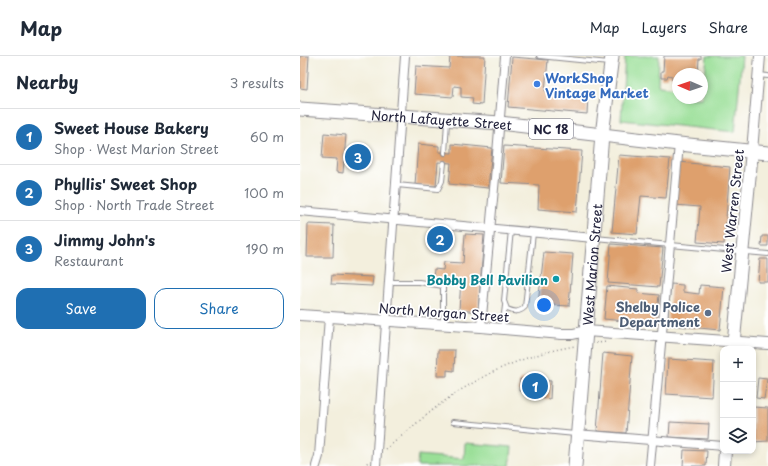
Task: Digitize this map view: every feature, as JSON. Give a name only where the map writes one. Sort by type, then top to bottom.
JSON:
[{"type":"main road","name":"West Marion Street","points":[[575,466],[602,135],[611,60]]},
{"type":"main road","name":"North Lafayette Street","points":[[300,109],[500,123],[679,144]]},
{"type":"main road","name":"NC 18","points":[[679,144],[768,153]]},
{"type":"main road","name":"West Warren Street","points":[[733,345],[752,151]]},
{"type":"main road","points":[[724,466],[725,454]]},
{"type":"street","points":[[373,464],[378,436],[406,56]]},
{"type":"street","points":[[481,327],[500,123],[504,56]]},
{"type":"street","name":"West Warren Street","points":[[752,151],[763,76],[760,56]]},
{"type":"street","points":[[650,466],[679,144]]},
{"type":"street","points":[[300,211],[594,238]]},
{"type":"street","name":"North Morgan Street","points":[[300,315],[502,328],[573,334],[586,338],[662,336],[733,345],[768,344]]},
{"type":"street","points":[[316,466],[319,456],[328,317]]},
{"type":"street","points":[[577,434],[720,446]]},
{"type":"lane","points":[[539,56],[611,60]]},
{"type":"lane","points":[[445,153],[448,120]]},
{"type":"lane","points":[[397,185],[438,189],[442,181],[444,163]]},
{"type":"lane","points":[[502,328],[511,230]]},
{"type":"lane","points":[[505,306],[507,310],[518,312],[525,307],[533,232]]},
{"type":"lane","points":[[594,238],[768,254]]},
{"type":"lane","points":[[390,282],[419,282],[443,286],[443,324]]},
{"type":"lane","points":[[453,422],[577,434]]},
{"type":"path","points":[[382,451],[444,402],[471,384],[531,357],[562,348],[586,338]]},
{"type":"path","points":[[364,466],[373,464]]},
{"type":"green space","points":[[625,56],[659,56],[658,84],[659,86],[672,87],[672,104],[708,104],[708,68],[706,68],[707,56],[742,56],[735,132],[621,120]]},
{"type":"green space","points":[[465,443],[512,447],[510,466],[417,466],[418,455],[464,459]]},
{"type":"building","points":[[300,56],[309,56],[307,89],[300,88]]},
{"type":"building","points":[[450,56],[485,56],[482,105],[472,104],[473,98],[461,97],[461,87],[454,86],[453,97],[414,94],[416,66],[449,68]]},
{"type":"building","points":[[664,56],[701,56],[701,59],[699,59],[698,68],[672,68],[672,76],[668,75],[667,78],[661,78],[661,71],[663,71]]},
{"type":"building","points":[[512,57],[548,60],[545,91],[588,95],[587,114],[508,107]]},
{"type":"building","points":[[324,133],[346,135],[343,173],[336,172],[337,159],[322,158]]},
{"type":"building","points":[[418,144],[439,146],[439,152],[452,153],[452,144],[492,148],[488,188],[449,184],[451,163],[438,162],[436,186],[415,185]]},
{"type":"building","points":[[504,146],[582,151],[577,212],[538,209],[539,185],[501,183]]},
{"type":"building","points":[[359,150],[368,151],[367,164],[347,163],[348,151],[359,152]]},
{"type":"building","points":[[619,155],[670,159],[666,198],[641,196],[637,234],[612,232]]},
{"type":"building","points":[[679,162],[730,167],[724,244],[697,242],[700,207],[675,205]]},
{"type":"building","points":[[308,224],[334,225],[333,257],[307,257]]},
{"type":"building","points":[[435,231],[445,232],[445,246],[434,245]]},
{"type":"building","points":[[465,234],[484,235],[478,312],[459,310],[461,280],[433,278],[434,269],[443,270],[444,262],[463,263]]},
{"type":"building","points":[[762,236],[768,236],[768,246],[761,246]]},
{"type":"building","points":[[611,244],[663,248],[659,287],[608,283]]},
{"type":"building","name":"Bobby Bell Pavilion","points":[[544,252],[573,254],[569,306],[538,304]]},
{"type":"building","points":[[760,259],[768,259],[768,282],[758,282]]},
{"type":"building","points":[[332,275],[373,277],[372,286],[331,284]]},
{"type":"building","points":[[671,284],[683,285],[683,292],[699,294],[700,285],[724,287],[720,330],[667,325]]},
{"type":"building","points":[[607,286],[638,289],[638,293],[659,295],[656,324],[604,319]]},
{"type":"building","points":[[438,350],[455,350],[454,371],[447,370],[447,376],[437,376]]},
{"type":"building","points":[[603,353],[632,356],[626,433],[597,431]]},
{"type":"building","points":[[668,359],[714,362],[712,397],[666,394]]},
{"type":"building","points":[[758,378],[767,379],[764,399],[756,398]]},
{"type":"building","points":[[520,379],[551,381],[550,399],[542,398],[542,392],[519,391]]},
{"type":"building","points":[[756,407],[768,408],[768,441],[756,442]]},
{"type":"building","points":[[670,422],[709,424],[708,439],[669,437]]},
{"type":"building","points":[[684,450],[707,451],[706,466],[683,466]]},
{"type":"place","name":"WorkShop Vintage Market","points":[[537,84]]},
{"type":"place","name":"Jimmy John's","points":[[358,157]]},
{"type":"place","name":"Phyllis' Sweet Shop","points":[[440,239]]},
{"type":"place","name":"Bobby Bell Pavilion","points":[[556,279]]},
{"type":"place","name":"Shelby Police Department","points":[[708,313]]},
{"type":"place","name":"Sweet House Bakery","points":[[535,386]]}]
